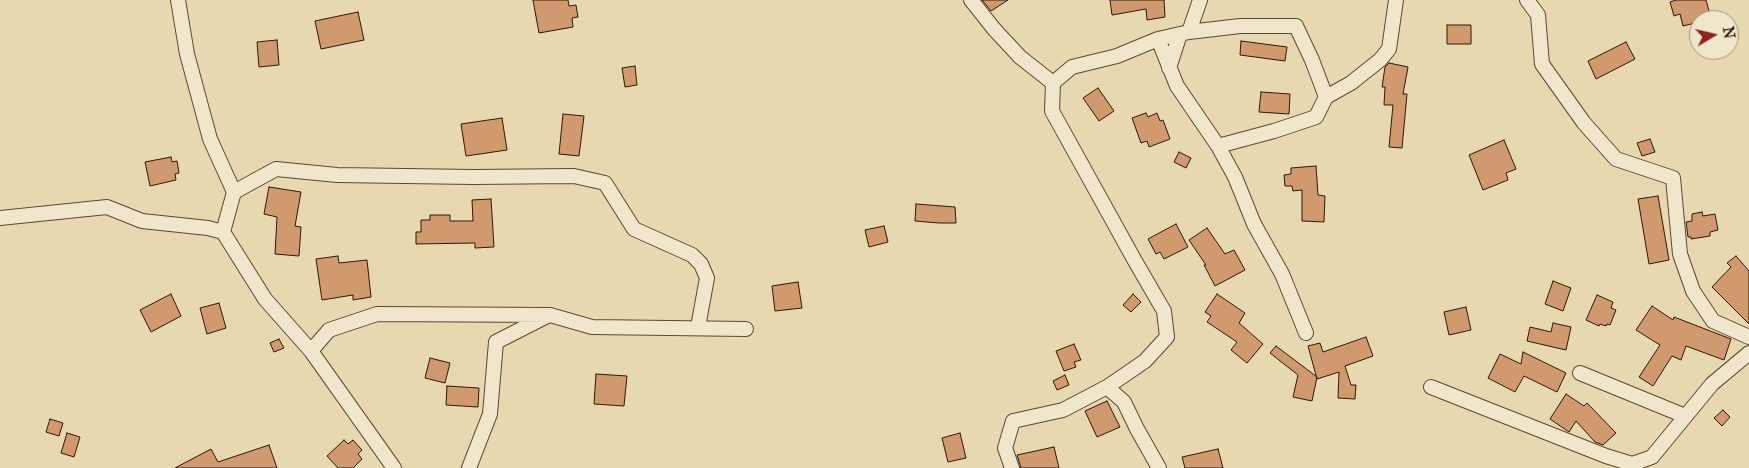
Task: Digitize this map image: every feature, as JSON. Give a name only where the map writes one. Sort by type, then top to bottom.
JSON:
[{"type":"street","points":[[178,0],[187,54],[210,139],[234,192],[223,232]]},
{"type":"street","points":[[971,0],[1020,57],[1053,83]]},
{"type":"street","points":[[1169,68],[1200,0]]},
{"type":"street","points":[[1218,146],[1274,132],[1316,117],[1326,98],[1351,83],[1380,60],[1389,49],[1396,0]]},
{"type":"street","points":[[1527,0],[1538,15],[1542,64],[1584,123],[1616,158],[1673,178],[1680,254],[1693,291],[1713,321],[1749,337]]},
{"type":"street","points":[[1012,468],[1005,448],[1013,421],[1063,410],[1107,387],[1144,361],[1167,337],[1164,312],[1052,111],[1053,83],[1072,67],[1117,56],[1158,39],[1185,33],[1240,26],[1296,26],[1312,60],[1326,98]]},
{"type":"street","points":[[1158,39],[1177,86],[1218,146],[1235,177],[1254,224],[1282,274],[1306,333]]},
{"type":"street","points":[[234,192],[276,169],[347,175],[574,176],[605,183],[634,229],[692,255],[701,264],[706,278],[698,328]]},
{"type":"street","points":[[0,218],[107,207],[142,220],[208,228],[223,232],[265,299],[311,351],[394,468]]},
{"type":"street","points":[[311,351],[330,330],[377,314],[550,314],[592,327],[746,329]]},
{"type":"street","points":[[469,468],[490,414],[496,342],[550,314]]},
{"type":"street","points":[[1431,387],[1606,456],[1632,464],[1652,457],[1712,384],[1749,353]]},
{"type":"street","points":[[1580,372],[1685,416]]},
{"type":"street","points":[[1107,387],[1124,402],[1159,468]]},
{"type":"building","points":[[533,0],[568,0],[569,6],[576,5],[578,17],[572,18],[573,27],[539,33]]},
{"type":"building","points":[[982,0],[1008,0],[991,11]]},
{"type":"building","points":[[1110,0],[1164,0],[1165,17],[1147,20],[1146,9],[1112,15]]},
{"type":"building","points":[[1676,0],[1706,0],[1709,10],[1689,10],[1689,24],[1683,26],[1680,14],[1674,16],[1670,2]]},
{"type":"building","points":[[358,12],[364,40],[321,49],[315,21]]},
{"type":"building","points":[[1447,25],[1471,25],[1471,44],[1447,44]]},
{"type":"building","points":[[277,40],[279,65],[259,67],[257,42]]},
{"type":"building","points":[[1241,41],[1287,47],[1285,61],[1240,55]]},
{"type":"building","points":[[1626,42],[1635,59],[1596,79],[1588,61]]},
{"type":"building","points":[[1389,63],[1408,67],[1403,94],[1407,94],[1402,148],[1389,147],[1393,105],[1384,105],[1385,87],[1382,87],[1385,67]]},
{"type":"building","points":[[635,66],[637,85],[625,87],[622,68]]},
{"type":"building","points":[[1098,88],[1114,111],[1099,121],[1083,98]]},
{"type":"building","points":[[1261,92],[1290,94],[1289,114],[1259,112]]},
{"type":"building","points":[[1146,113],[1148,117],[1157,113],[1160,121],[1163,120],[1170,139],[1149,147],[1147,141],[1141,143],[1132,118]]},
{"type":"building","points":[[563,114],[584,116],[579,156],[559,154]]},
{"type":"building","points":[[502,118],[507,150],[466,156],[461,124]]},
{"type":"building","points":[[1650,139],[1655,152],[1642,156],[1637,143]]},
{"type":"building","points":[[1504,140],[1516,169],[1506,173],[1508,180],[1483,190],[1469,155]]},
{"type":"building","points":[[1179,152],[1191,158],[1186,168],[1174,162]]},
{"type":"building","points":[[171,157],[172,162],[177,161],[179,173],[175,174],[176,180],[150,186],[145,162]]},
{"type":"building","points":[[1316,166],[1318,195],[1325,196],[1324,222],[1302,221],[1302,190],[1293,191],[1292,186],[1285,186],[1284,175],[1291,174],[1291,168]]},
{"type":"building","points":[[269,187],[301,192],[295,226],[301,227],[299,256],[275,254],[277,217],[264,214]]},
{"type":"building","points":[[1658,196],[1669,260],[1649,264],[1638,199]]},
{"type":"building","points":[[491,199],[494,247],[475,248],[475,243],[416,244],[416,232],[421,232],[421,220],[430,220],[430,215],[450,215],[450,221],[473,221],[472,200]]},
{"type":"building","points":[[916,204],[955,207],[956,223],[915,221]]},
{"type":"building","points":[[1702,212],[1703,216],[1715,214],[1718,230],[1710,232],[1710,236],[1691,239],[1691,237],[1688,237],[1686,222],[1692,221],[1692,214]]},
{"type":"building","points":[[1176,224],[1188,247],[1164,259],[1160,252],[1156,254],[1148,239]]},
{"type":"building","points":[[884,226],[888,242],[869,247],[865,230]]},
{"type":"building","points":[[1207,228],[1225,254],[1234,250],[1245,270],[1215,286],[1204,265],[1206,265],[1189,240]]},
{"type":"building","points":[[338,256],[339,263],[367,260],[371,297],[353,300],[353,295],[322,300],[316,259]]},
{"type":"building","points":[[1736,256],[1749,271],[1749,324],[1712,287],[1731,267],[1727,263]]},
{"type":"building","points":[[1553,281],[1571,288],[1563,311],[1545,304]]},
{"type":"building","points":[[798,282],[802,308],[775,311],[772,286]]},
{"type":"building","points":[[171,294],[181,316],[151,332],[140,310]]},
{"type":"building","points":[[1133,294],[1141,302],[1131,312],[1123,305]]},
{"type":"building","points":[[1217,294],[1245,313],[1239,323],[1263,344],[1247,363],[1231,350],[1237,342],[1207,322],[1211,316],[1205,312]]},
{"type":"building","points":[[1597,295],[1613,302],[1611,308],[1616,310],[1610,325],[1600,324],[1599,326],[1586,320]]},
{"type":"building","points":[[219,303],[226,328],[207,334],[200,308]]},
{"type":"building","points":[[1652,306],[1673,320],[1674,317],[1731,339],[1724,360],[1686,346],[1681,360],[1672,356],[1653,386],[1639,377],[1660,345],[1636,330]]},
{"type":"building","points":[[1466,307],[1471,330],[1449,335],[1444,312]]},
{"type":"building","points":[[1553,323],[1571,327],[1566,350],[1527,341],[1530,327],[1551,332]]},
{"type":"building","points":[[1366,337],[1373,356],[1345,366],[1351,385],[1356,385],[1355,399],[1338,398],[1339,372],[1317,379],[1308,346],[1320,343],[1323,352]]},
{"type":"building","points":[[279,339],[284,348],[274,352],[270,343]]},
{"type":"building","points":[[1074,344],[1081,360],[1074,362],[1076,367],[1064,371],[1056,351]]},
{"type":"building","points":[[1276,346],[1317,377],[1312,401],[1293,397],[1298,375],[1270,353]]},
{"type":"building","points":[[1523,352],[1566,373],[1557,392],[1524,376],[1515,392],[1488,378],[1500,354],[1521,364]]},
{"type":"building","points":[[430,358],[450,363],[445,383],[425,378]]},
{"type":"building","points":[[596,374],[627,376],[624,406],[594,404]]},
{"type":"building","points":[[1065,375],[1069,385],[1057,390],[1053,381]]},
{"type":"building","points":[[447,386],[479,388],[478,407],[446,405]]},
{"type":"building","points":[[1566,394],[1584,406],[1587,403],[1616,433],[1603,445],[1595,442],[1576,421],[1569,432],[1550,419]]},
{"type":"building","points":[[1107,401],[1120,427],[1097,437],[1085,411]]},
{"type":"building","points":[[1723,410],[1730,417],[1722,426],[1714,418]]},
{"type":"building","points":[[50,419],[63,423],[59,436],[46,432]]},
{"type":"building","points":[[67,433],[80,437],[74,457],[61,453]]},
{"type":"building","points":[[960,433],[966,458],[948,462],[942,438]]},
{"type":"building","points":[[344,440],[348,444],[353,440],[362,450],[358,454],[362,459],[353,468],[338,468],[327,456]]},
{"type":"building","points":[[269,445],[277,468],[175,468],[211,449],[218,462]]},
{"type":"building","points":[[1054,447],[1059,468],[1021,468],[1017,455]]},
{"type":"building","points":[[1218,449],[1223,468],[1185,468],[1182,457]]}]
